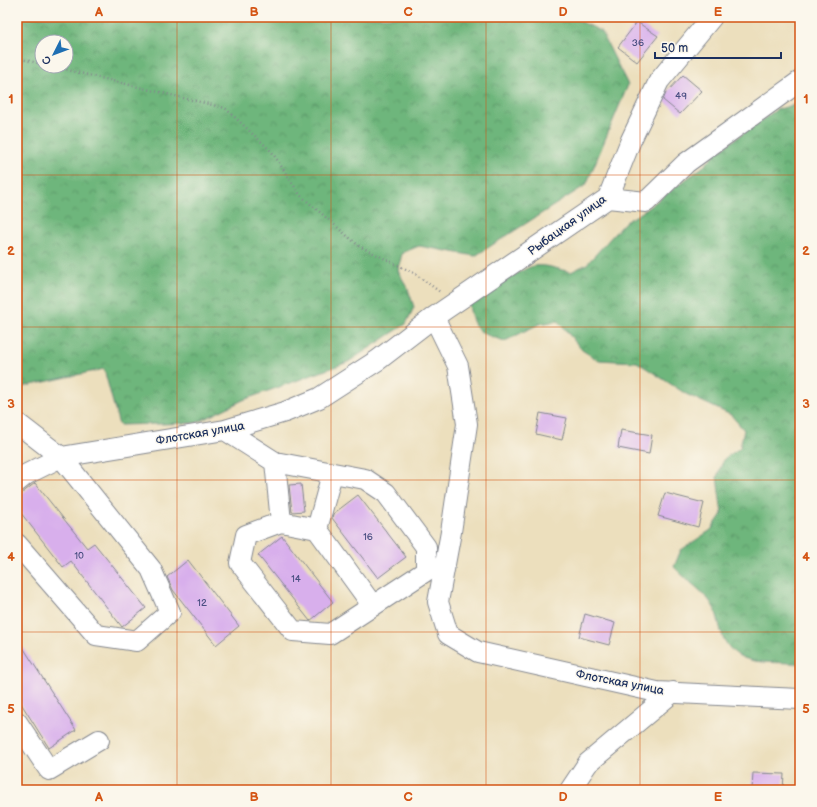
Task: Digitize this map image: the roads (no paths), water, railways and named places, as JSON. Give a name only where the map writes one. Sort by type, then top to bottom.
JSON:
[{"type":"street","name":"Рыбацкая улица","points":[[434,317],[608,198],[631,140],[659,82],[712,17]]},
{"type":"street","points":[[608,198],[646,202],[686,163],[800,80]]},
{"type":"street","name":"Флотская улица","points":[[20,477],[61,457],[225,430],[285,412],[319,398],[378,360],[434,317],[458,366],[468,424],[438,602],[448,634],[478,652],[657,692],[800,700]]},
{"type":"street","points":[[17,423],[61,457],[151,569],[170,612],[136,641],[96,635],[17,544]]},
{"type":"street","points":[[225,430],[274,462],[365,480],[386,493],[426,547],[426,570],[373,606],[330,634],[293,632],[240,563],[246,535],[281,522],[318,529],[373,606]]},
{"type":"street","points":[[274,462],[281,522]]},
{"type":"street","points":[[318,529],[332,474]]},
{"type":"street","points":[[570,790],[588,763],[673,692]]},
{"type":"street","points":[[17,722],[49,770],[99,740]]}]
